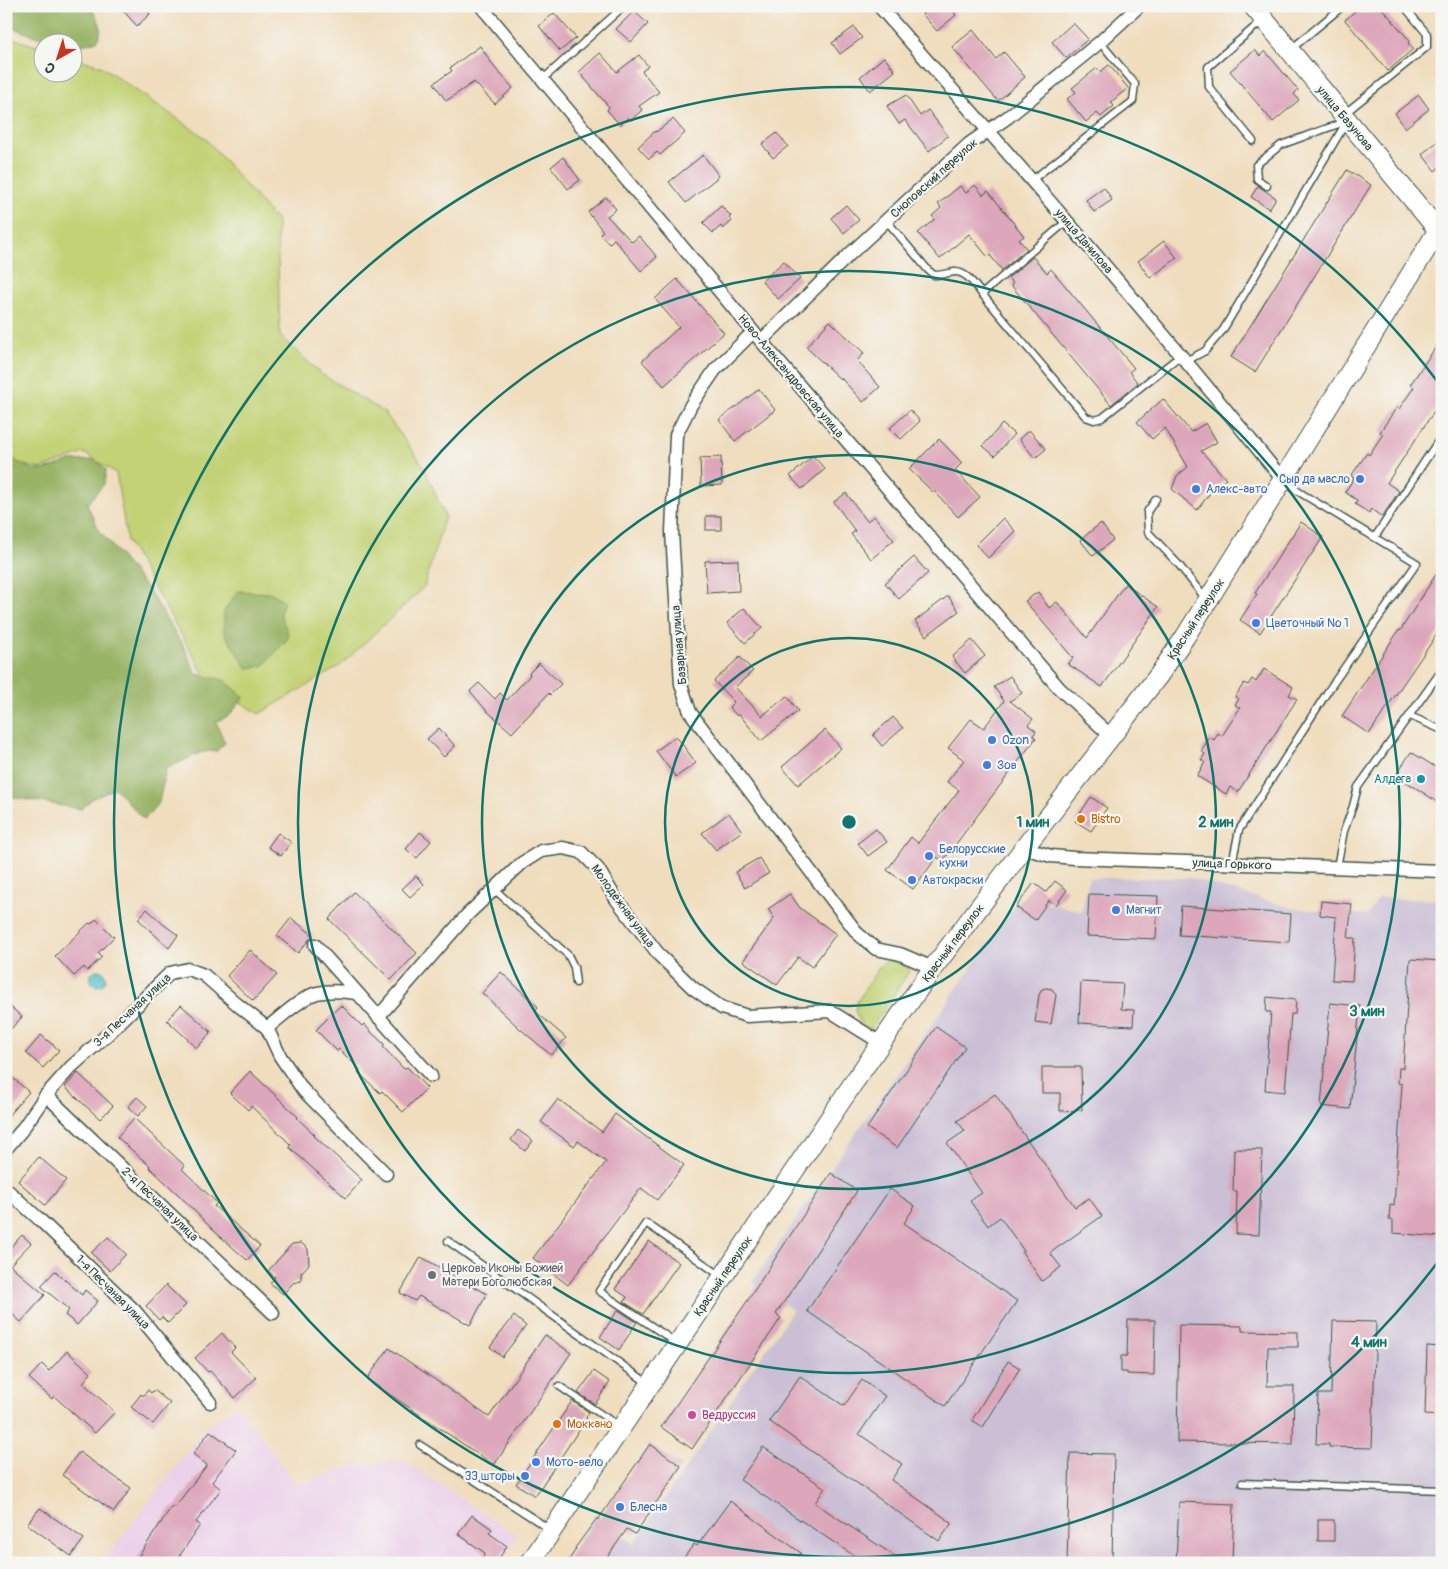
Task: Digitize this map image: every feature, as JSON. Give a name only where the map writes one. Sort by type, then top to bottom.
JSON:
[{"type":"main road","name":"улица Базунова","points":[[1258,13],[1440,229]]},
{"type":"main road","name":"Красный переулок","points":[[530,1563],[933,968],[1160,674],[1208,601],[1440,229]]},
{"type":"street","name":"Ново-Александровская улица","points":[[481,6],[757,336],[1058,688],[1111,736]]},
{"type":"street","name":"улица Данилова","points":[[880,6],[1184,358],[1283,480]]},
{"type":"street","name":"Сноповский переулок","points":[[757,336],[969,144],[1008,117],[1100,42],[1139,6]]},
{"type":"street","name":"Базарная улица","points":[[757,336],[715,370],[691,405],[676,435],[672,532],[680,684],[690,712],[858,934],[876,950],[900,954],[933,968]]},
{"type":"street","name":"Молодёжная улица","points":[[378,1017],[444,940],[522,863],[541,851],[563,848],[581,852],[598,870],[616,899],[660,956],[693,988],[722,1008],[747,1016],[830,1011],[881,1043]]},
{"type":"street","name":"улица Горького","points":[[1024,848],[1051,856],[1074,858],[1442,871]]},
{"type":"street","points":[[314,945],[431,1076]]},
{"type":"street","name":"3-я Песчаная улица","points":[[6,1149],[46,1095],[71,1067],[108,1034],[170,973],[188,969],[204,975],[268,1028],[280,1056],[303,1090],[386,1174]]},
{"type":"street","points":[[268,1028],[295,1006],[315,994],[335,990],[356,993]]},
{"type":"street","name":"2-я Песчаная улица","points":[[46,1095],[273,1313]]},
{"type":"street","name":"1-я Песчаная улица","points":[[6,1189],[135,1311],[210,1402]]},
{"type":"lane","points":[[542,80],[624,6]]},
{"type":"lane","points":[[1289,50],[1342,6]]},
{"type":"lane","points":[[1267,186],[1256,179],[1256,165],[1281,145],[1345,118],[1427,47],[1427,34],[1404,6]]},
{"type":"lane","points":[[1253,141],[1209,87],[1208,67],[1258,13]]},
{"type":"lane","points":[[1032,180],[1133,101],[1135,84],[1100,42]]},
{"type":"lane","points":[[886,220],[934,275],[954,272],[962,273],[968,278],[1086,417],[1094,420],[1102,418],[1184,358],[1204,351],[1222,330],[1345,118]]},
{"type":"lane","points":[[982,294],[1067,221]]},
{"type":"lane","points":[[1375,537],[1442,435]]},
{"type":"lane","points":[[1232,864],[1239,830],[1328,691],[1418,563],[1299,492],[1283,480]]},
{"type":"lane","points":[[1156,499],[1147,512],[1148,532],[1179,565],[1208,601]]},
{"type":"lane","points":[[1337,867],[1344,831],[1358,787],[1442,670]]},
{"type":"lane","points":[[1410,716],[1442,730]]},
{"type":"lane","points":[[494,889],[568,955],[574,967],[576,983]]},
{"type":"lane","points":[[678,1344],[599,1291],[646,1223],[722,1278]]},
{"type":"lane","points":[[448,1241],[650,1384]]},
{"type":"lane","points":[[559,1386],[621,1428]]},
{"type":"lane","points":[[420,1445],[552,1531]]},
{"type":"lane","points":[[1242,1483],[1442,1490]]},
{"type":"shaded area","points":[[1089,878],[1190,878],[1292,908],[1367,915],[1379,898],[1442,900],[1442,1563],[565,1563],[596,1516],[634,1544],[793,1310],[752,1282],[1020,898],[1082,911]]},
{"type":"shaded area","points":[[237,1405],[297,1485],[357,1464],[404,1461],[518,1536],[501,1563],[102,1563],[206,1427]]},
{"type":"green space","points":[[6,6],[10,6],[12,10],[24,6],[90,6],[100,23],[100,31],[97,41],[82,45],[82,32],[32,32],[32,35],[6,25]]},
{"type":"green space","points":[[6,36],[32,45],[32,82],[82,82],[82,60],[101,66],[204,137],[277,221],[280,336],[321,374],[384,412],[423,465],[445,516],[424,587],[340,666],[259,714],[208,681],[127,541],[116,473],[84,453],[41,469],[6,461]]},
{"type":"green space","points":[[6,458],[10,458],[34,470],[44,470],[70,461],[96,460],[106,470],[104,484],[87,504],[99,530],[150,592],[185,649],[196,674],[224,680],[244,697],[230,715],[216,722],[225,743],[217,751],[202,752],[166,769],[159,802],[144,820],[115,788],[93,798],[81,809],[6,796]]},
{"type":"green space","points":[[238,591],[272,593],[284,601],[280,613],[289,637],[263,666],[247,668],[224,633],[224,611]]},
{"type":"green space","points":[[890,959],[910,970],[871,1029],[862,1026],[855,1011],[857,1002],[879,967]]},
{"type":"water","points":[[98,970],[104,972],[106,978],[104,984],[98,986],[92,984],[90,978],[92,972]]},
{"type":"building","points":[[119,6],[143,6],[150,14],[137,26]]},
{"type":"building","points":[[930,6],[948,6],[956,15],[937,31],[922,14]]},
{"type":"building","points":[[1361,6],[1380,6],[1410,41],[1408,43],[1413,49],[1388,71],[1345,20]]},
{"type":"building","points":[[634,11],[648,24],[631,42],[616,29]]},
{"type":"building","points":[[554,13],[576,38],[560,51],[539,26]]},
{"type":"building","points":[[1073,23],[1088,39],[1066,58],[1052,42]]},
{"type":"building","points":[[854,27],[862,38],[840,54],[832,43]]},
{"type":"building","points":[[973,30],[996,59],[1004,52],[1025,77],[998,101],[952,47]]},
{"type":"building","points":[[480,46],[495,68],[513,88],[495,104],[474,82],[446,101],[434,83],[452,71],[450,68]]},
{"type":"building","points":[[1255,50],[1260,56],[1265,51],[1298,90],[1294,94],[1299,100],[1273,122],[1230,71]]},
{"type":"building","points":[[600,53],[617,72],[639,55],[648,66],[642,71],[659,92],[639,106],[642,110],[631,120],[628,117],[620,125],[607,110],[609,107],[579,72]]},
{"type":"building","points":[[884,57],[895,71],[870,91],[860,77]]},
{"type":"building","points":[[1109,65],[1128,88],[1111,102],[1114,106],[1101,117],[1097,113],[1086,122],[1067,99],[1076,92],[1072,88],[1097,68],[1100,72]]},
{"type":"building","points":[[906,95],[920,116],[928,110],[948,136],[929,151],[905,120],[899,124],[887,106]]},
{"type":"building","points":[[1419,95],[1429,109],[1405,128],[1395,113]]},
{"type":"building","points":[[673,119],[685,133],[660,155],[657,152],[649,159],[638,147],[655,131]]},
{"type":"building","points":[[777,133],[788,146],[773,158],[762,144]]},
{"type":"building","points":[[1442,138],[1442,165],[1435,171],[1422,154]]},
{"type":"building","points":[[703,155],[719,176],[686,203],[669,182]]},
{"type":"building","points":[[563,157],[580,180],[568,189],[551,167]]},
{"type":"building","points":[[1347,170],[1371,185],[1255,372],[1231,357]]},
{"type":"building","points":[[975,185],[983,195],[988,191],[1024,236],[1019,240],[1027,249],[1002,270],[989,254],[987,256],[969,234],[940,259],[918,233],[935,219],[932,216],[941,208],[938,204],[960,186],[966,193]]},
{"type":"building","points":[[1258,186],[1276,198],[1269,209],[1251,197]]},
{"type":"building","points":[[1104,187],[1112,200],[1094,212],[1086,200]]},
{"type":"building","points":[[606,197],[616,209],[607,216],[632,242],[639,236],[657,257],[641,271],[614,239],[609,244],[600,234],[603,231],[588,212]]},
{"type":"building","points":[[846,205],[859,220],[844,233],[831,218]]},
{"type":"building","points":[[721,206],[731,216],[729,218],[732,221],[723,229],[721,226],[713,233],[703,223]]},
{"type":"building","points":[[1164,241],[1177,258],[1150,278],[1138,261]]},
{"type":"building","points":[[1033,257],[1047,273],[1051,269],[1134,368],[1129,372],[1138,383],[1111,405],[1011,285],[1013,283],[1008,278]]},
{"type":"building","points":[[784,261],[800,279],[778,299],[762,281]]},
{"type":"building","points":[[677,279],[724,333],[664,386],[642,361],[679,327],[655,299]]},
{"type":"building","points":[[830,321],[864,353],[857,361],[880,387],[863,402],[841,378],[806,347]]},
{"type":"building","points":[[1442,338],[1442,399],[1387,483],[1399,491],[1382,517],[1371,509],[1369,513],[1355,504],[1358,501],[1345,492],[1354,478],[1351,476],[1367,453],[1369,455],[1383,434],[1380,432],[1397,407],[1399,409],[1414,387],[1410,385]]},
{"type":"building","points":[[759,389],[775,410],[735,441],[719,420]]},
{"type":"building","points":[[1163,399],[1191,432],[1206,423],[1217,442],[1201,451],[1226,479],[1210,493],[1197,510],[1172,489],[1177,476],[1188,467],[1165,428],[1152,439],[1137,422]]},
{"type":"building","points":[[910,410],[920,421],[901,439],[890,428]]},
{"type":"building","points":[[1002,424],[1014,434],[995,456],[983,446]]},
{"type":"building","points":[[1029,430],[1046,449],[1035,458],[1019,439]]},
{"type":"building","points":[[939,439],[962,463],[955,470],[980,497],[958,517],[934,491],[909,469]]},
{"type":"building","points":[[813,456],[825,469],[802,489],[790,476]]},
{"type":"building","points":[[721,457],[722,485],[701,486],[700,458]]},
{"type":"building","points":[[846,493],[867,521],[874,516],[894,540],[871,559],[851,534],[855,531],[834,502]]},
{"type":"building","points":[[706,516],[721,516],[721,530],[706,530]]},
{"type":"building","points":[[1003,518],[1015,531],[988,558],[976,545]]},
{"type":"building","points":[[1301,522],[1323,537],[1260,633],[1240,620],[1257,594],[1255,593]]},
{"type":"building","points":[[1101,523],[1113,540],[1093,556],[1080,540]]},
{"type":"building","points":[[914,557],[928,573],[899,599],[885,583]]},
{"type":"building","points":[[738,560],[739,591],[707,593],[705,561]]},
{"type":"building","points":[[1442,565],[1442,627],[1369,734],[1342,716]]},
{"type":"building","points":[[1125,584],[1158,607],[1102,687],[1068,664],[1073,658],[1025,601],[1038,592],[1049,608],[1057,602],[1087,638]]},
{"type":"building","points":[[948,596],[959,611],[926,636],[915,621]]},
{"type":"building","points":[[744,608],[762,628],[745,643],[727,623]]},
{"type":"building","points":[[972,640],[985,656],[965,673],[952,657]]},
{"type":"building","points":[[740,657],[753,671],[735,687],[762,716],[787,696],[798,711],[761,741],[739,714],[737,716],[729,707],[734,702],[714,681]]},
{"type":"building","points":[[539,663],[561,684],[550,695],[549,693],[512,733],[485,709],[470,691],[479,683],[495,699],[500,693],[507,700]]},
{"type":"building","points":[[1264,669],[1293,687],[1289,695],[1297,699],[1238,792],[1230,787],[1226,794],[1197,776],[1205,762],[1201,760],[1205,754],[1201,751],[1210,737],[1214,740],[1218,733],[1222,736],[1240,708],[1235,705],[1239,699],[1235,697],[1244,683],[1248,685],[1252,679],[1256,682]]},
{"type":"building","points":[[1010,676],[1022,693],[1010,701],[1033,719],[1028,725],[1036,731],[1033,736],[1036,738],[943,861],[937,857],[913,889],[887,870],[911,837],[918,843],[959,790],[947,782],[964,760],[948,748],[971,719],[984,728],[1004,701],[994,687]]},
{"type":"building","points":[[893,717],[903,728],[882,746],[873,735]]},
{"type":"building","points":[[439,728],[455,746],[444,757],[427,739]]},
{"type":"building","points":[[825,730],[841,748],[798,785],[782,767]]},
{"type":"building","points":[[676,736],[696,763],[676,777],[656,751]]},
{"type":"building","name":"Алдега","points":[[1411,752],[1442,771],[1442,805],[1396,775]]},
{"type":"building","points":[[1091,797],[1107,808],[1091,831],[1075,821]]},
{"type":"building","points":[[729,813],[742,831],[716,850],[702,833]]},
{"type":"building","points":[[876,829],[887,842],[868,856],[858,843]]},
{"type":"building","points":[[420,832],[431,841],[417,858],[406,849]]},
{"type":"building","points":[[278,833],[291,842],[281,856],[268,847]]},
{"type":"building","points":[[759,858],[769,873],[745,888],[735,872]]},
{"type":"building","points":[[416,876],[424,884],[410,897],[402,889]]},
{"type":"building","points":[[1055,881],[1067,890],[1056,905],[1049,900],[1035,920],[1016,907],[1034,883],[1046,892]]},
{"type":"building","points":[[354,892],[417,953],[391,980],[329,919]]},
{"type":"building","points":[[790,894],[800,908],[836,934],[812,967],[798,957],[777,985],[743,961],[774,918],[768,909]]},
{"type":"building","points":[[1089,894],[1158,896],[1156,939],[1087,936]]},
{"type":"building","points":[[1321,901],[1352,904],[1348,938],[1355,938],[1352,981],[1332,980],[1336,917],[1320,915]]},
{"type":"building","points":[[1181,906],[1291,914],[1289,942],[1179,935]]},
{"type":"building","points":[[147,909],[178,935],[169,948],[138,919]]},
{"type":"building","points":[[291,918],[313,935],[298,953],[277,936]]},
{"type":"building","points":[[96,919],[114,937],[98,953],[102,957],[87,971],[84,967],[74,976],[55,956],[89,923],[91,924]]},
{"type":"building","points":[[250,950],[277,975],[253,1001],[227,976]]},
{"type":"building","points":[[1410,959],[1442,961],[1442,1237],[1393,1233],[1393,1220],[1389,1220],[1390,1205],[1394,1206],[1402,1084],[1398,1083],[1399,1068],[1403,1068]]},
{"type":"building","points":[[501,972],[538,1007],[535,1011],[566,1038],[551,1055],[482,993]]},
{"type":"building","points":[[1081,982],[1123,984],[1121,1009],[1134,1010],[1133,1026],[1079,1023]]},
{"type":"building","points":[[1042,989],[1052,989],[1056,995],[1051,1024],[1035,1022],[1039,995]]},
{"type":"building","points":[[1267,997],[1296,1000],[1295,1014],[1291,1014],[1285,1092],[1265,1090],[1271,1012],[1266,1012]]},
{"type":"building","points":[[6,1003],[22,1017],[6,1034]]},
{"type":"building","points":[[1330,1003],[1360,1006],[1350,1109],[1321,1106]]},
{"type":"building","points":[[181,1005],[211,1032],[197,1048],[167,1020]]},
{"type":"building","points":[[341,1005],[385,1045],[383,1047],[404,1069],[407,1067],[427,1088],[403,1112],[382,1091],[380,1093],[358,1072],[360,1070],[339,1049],[337,1051],[316,1030]]},
{"type":"building","points":[[936,1027],[965,1047],[897,1148],[867,1128]]},
{"type":"building","points":[[41,1035],[59,1050],[43,1068],[26,1053]]},
{"type":"building","points":[[1042,1067],[1081,1067],[1082,1110],[1060,1111],[1060,1093],[1042,1093]]},
{"type":"building","points":[[250,1071],[298,1117],[314,1136],[362,1180],[346,1198],[289,1147],[291,1145],[251,1106],[248,1110],[230,1093]]},
{"type":"building","points":[[6,1072],[29,1092],[6,1118]]},
{"type":"building","points":[[78,1073],[113,1106],[100,1119],[65,1087]]},
{"type":"building","points":[[995,1094],[1075,1207],[1089,1198],[1102,1216],[1050,1253],[1061,1267],[1042,1281],[1000,1217],[988,1226],[970,1201],[982,1193],[947,1143],[965,1131],[957,1121]]},
{"type":"building","points":[[137,1097],[147,1106],[138,1116],[128,1107]]},
{"type":"building","points":[[558,1099],[602,1132],[615,1114],[684,1165],[657,1200],[641,1188],[568,1285],[533,1258],[606,1162],[578,1141],[574,1146],[541,1122]]},
{"type":"building","points":[[134,1118],[185,1166],[182,1169],[217,1203],[214,1206],[260,1246],[247,1260],[213,1230],[150,1166],[117,1137]]},
{"type":"building","points":[[518,1130],[533,1141],[525,1151],[511,1140]]},
{"type":"building","points":[[1234,1149],[1262,1150],[1259,1235],[1236,1234],[1237,1191],[1233,1191]]},
{"type":"building","points":[[39,1157],[66,1180],[45,1205],[18,1181]]},
{"type":"building","points":[[831,1173],[857,1191],[776,1314],[781,1318],[692,1449],[661,1427],[750,1297]]},
{"type":"building","points":[[890,1189],[915,1206],[904,1223],[1017,1301],[945,1406],[807,1311]]},
{"type":"building","points":[[22,1235],[31,1243],[10,1265],[45,1295],[21,1322],[6,1309],[6,1252]]},
{"type":"building","points":[[108,1237],[126,1254],[110,1271],[91,1253]]},
{"type":"building","points":[[649,1241],[679,1263],[643,1314],[624,1302],[627,1297],[615,1289]]},
{"type":"building","points":[[301,1243],[308,1249],[309,1264],[301,1273],[301,1281],[293,1283],[283,1294],[270,1283],[275,1277],[268,1271],[292,1244]]},
{"type":"building","name":"Церковь Иконы Божией Матери Боголюбская","points":[[421,1257],[487,1294],[470,1325],[419,1296],[415,1301],[400,1293]]},
{"type":"building","points":[[55,1271],[82,1295],[85,1290],[98,1301],[77,1325],[65,1315],[69,1310],[41,1286]]},
{"type":"building","points":[[166,1285],[186,1305],[168,1323],[162,1317],[159,1320],[146,1306]]},
{"type":"building","points":[[618,1310],[637,1322],[619,1350],[600,1337]]},
{"type":"building","points":[[514,1316],[526,1326],[502,1357],[490,1347]]},
{"type":"building","points":[[1128,1320],[1155,1320],[1154,1375],[1121,1372],[1121,1356],[1127,1356]]},
{"type":"building","points":[[1333,1321],[1376,1322],[1372,1448],[1329,1447],[1329,1444],[1316,1444],[1318,1394],[1331,1394]]},
{"type":"building","points":[[1179,1325],[1242,1326],[1242,1331],[1298,1332],[1298,1347],[1268,1347],[1267,1386],[1294,1386],[1293,1444],[1177,1442]]},
{"type":"building","points":[[222,1333],[235,1348],[231,1352],[256,1378],[235,1398],[195,1358]]},
{"type":"building","points":[[545,1335],[571,1353],[494,1465],[367,1379],[389,1348],[489,1417]]},
{"type":"building","points":[[1427,1346],[1442,1347],[1442,1416],[1425,1415]]},
{"type":"building","points":[[67,1351],[91,1373],[83,1383],[115,1412],[95,1433],[54,1396],[52,1399],[29,1378],[42,1364],[49,1371]]},
{"type":"building","points":[[1008,1361],[1020,1368],[983,1427],[972,1420]]},
{"type":"building","points":[[594,1371],[610,1382],[595,1404],[578,1393]]},
{"type":"building","points":[[800,1376],[844,1406],[862,1380],[885,1396],[859,1434],[902,1464],[891,1480],[952,1523],[939,1541],[769,1421]]},
{"type":"building","points":[[148,1390],[151,1393],[154,1390],[170,1403],[153,1424],[131,1407],[141,1394],[143,1396]]},
{"type":"building","points":[[572,1401],[589,1412],[587,1418],[535,1496],[516,1484]]},
{"type":"building","points":[[210,1431],[236,1450],[212,1482],[221,1489],[196,1522],[200,1525],[175,1563],[134,1563],[172,1506],[174,1508],[207,1465],[193,1454]]},
{"type":"building","points":[[650,1444],[681,1466],[635,1534],[627,1529],[603,1563],[567,1563],[575,1548],[597,1518],[598,1520]]},
{"type":"building","points":[[763,1447],[825,1488],[815,1503],[905,1563],[865,1563],[740,1480]]},
{"type":"building","points":[[79,1452],[131,1488],[114,1512],[62,1475]]},
{"type":"building","points":[[1070,1453],[1114,1454],[1112,1563],[1067,1563]]},
{"type":"building","points":[[730,1501],[801,1553],[794,1563],[680,1563],[694,1544],[697,1546]]},
{"type":"building","points":[[1179,1502],[1234,1504],[1232,1563],[1176,1563]]},
{"type":"building","points":[[40,1508],[84,1539],[71,1556],[27,1524]]},
{"type":"building","points":[[472,1515],[492,1529],[489,1533],[507,1546],[496,1563],[479,1563],[485,1553],[458,1534]]},
{"type":"building","points":[[1318,1520],[1334,1520],[1334,1541],[1318,1541]]},
{"type":"place","name":"Сыр да масло","points":[[1360,479]]},
{"type":"place","name":"Алекс-авто","points":[[1196,489]]},
{"type":"place","name":"Цветочный № 1","points":[[1256,623]]},
{"type":"place","name":"Ozon","points":[[992,740]]},
{"type":"place","name":"Зов","points":[[987,765]]},
{"type":"place","name":"Алдега","points":[[1421,779]]},
{"type":"place","name":"Bistro","points":[[1081,819]]},
{"type":"place","name":"Белорусские кухни","points":[[929,856]]},
{"type":"place","name":"Автокраски","points":[[912,880]]},
{"type":"place","name":"Магнит","points":[[1116,910]]},
{"type":"place","name":"Церковь Иконы Божией Матери Боголюбская","points":[[432,1275]]},
{"type":"place","name":"Ведруссия","points":[[692,1415]]},
{"type":"place","name":"Моккано","points":[[557,1424]]},
{"type":"place","name":"Мото-вело","points":[[536,1462]]},
{"type":"place","name":"33 шторы","points":[[525,1476]]},
{"type":"place","name":"Блесна","points":[[620,1507]]}]
